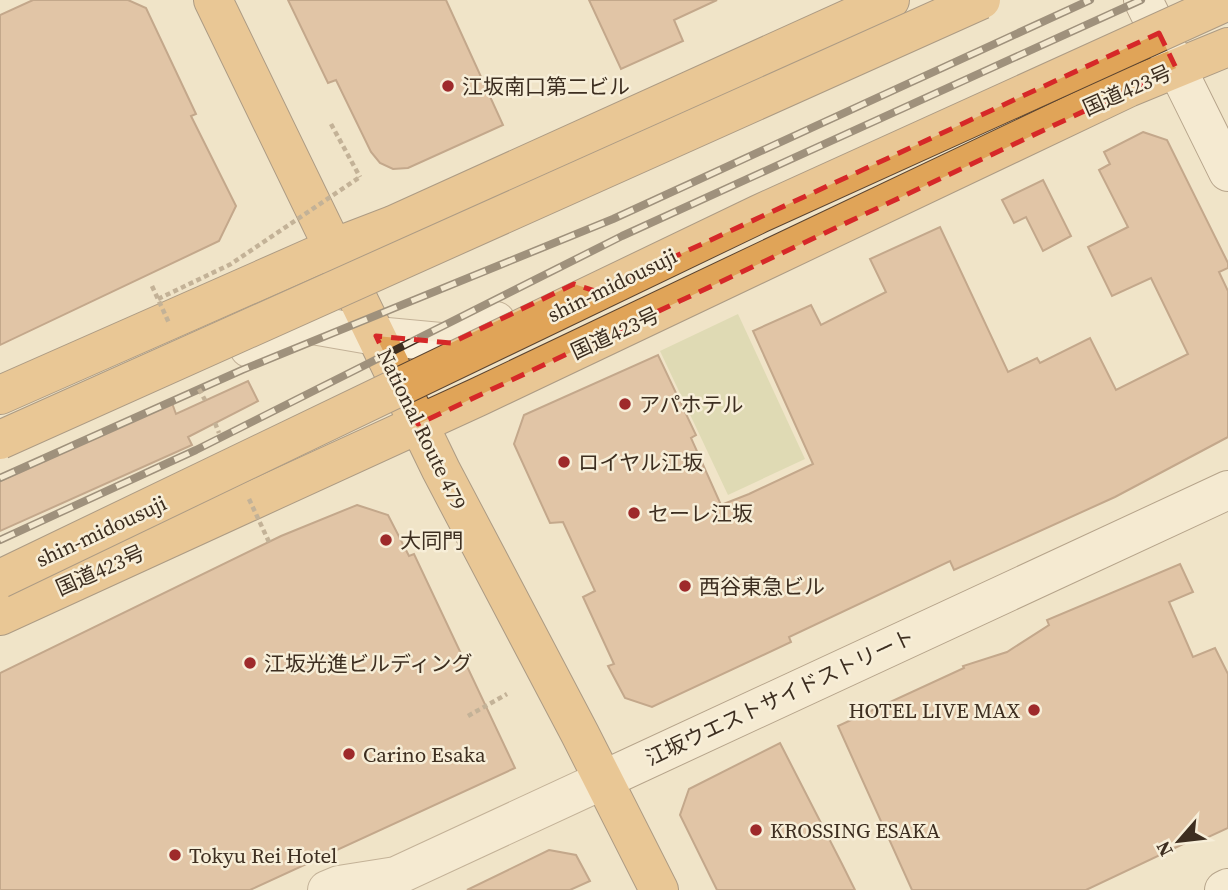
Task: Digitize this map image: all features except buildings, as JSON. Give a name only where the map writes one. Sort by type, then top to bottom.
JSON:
[{"type":"highway","name":"National Route 479","points":[[213,0],[418,424],[659,890]]},
{"type":"highway","points":[[15,388],[332,248],[393,225],[890,0]]},
{"type":"highway","points":[[0,440],[981,0]]},
{"type":"highway","name":"shin-midousuji","points":[[0,579],[759,214],[1228,1]]},
{"type":"highway","name":"国道423号","points":[[0,616],[655,314],[1128,88],[1228,47]]},
{"type":"street","points":[[1143,0],[1228,172]]},
{"type":"street","points":[[15,388],[93,412],[307,324],[376,336],[451,342],[574,284],[655,314]]},
{"type":"street","name":"江坂ウエストサイドストリート","points":[[327,890],[339,885],[396,876],[1228,490]]},
{"type":"path","points":[[158,299],[231,264],[360,177],[331,124]]},
{"type":"path","points":[[467,716],[507,694]]},
{"type":"highlighted area","points":[[1159,33],[1176,68],[418,424],[376,336],[451,343],[574,284],[598,292]]},
{"type":"green space","points":[[738,314],[805,459],[728,495],[660,351]]},
{"type":"railway","points":[[0,478],[242,370],[613,219],[1090,0]]},
{"type":"railway","points":[[0,540],[196,450],[622,236],[1141,0]]},
{"type":"place","name":"江坂南口第二ビル","points":[[448,86]]},
{"type":"place","name":"アパホテル","points":[[625,404]]},
{"type":"place","name":"ロイヤル江坂","points":[[564,462]]},
{"type":"place","name":"セーレ江坂","points":[[634,513]]},
{"type":"place","name":"大同門","points":[[386,540]]},
{"type":"place","name":"西谷東急ビル","points":[[685,586]]},
{"type":"place","name":"江坂光進ビルディング","points":[[250,663]]},
{"type":"place","name":"HOTEL LIVE MAX","points":[[1034,710]]},
{"type":"place","name":"Carino Esaka","points":[[349,754]]},
{"type":"place","name":"KROSSING ESAKA","points":[[756,830]]},
{"type":"place","name":"Tokyu Rei Hotel","points":[[175,855]]}]
